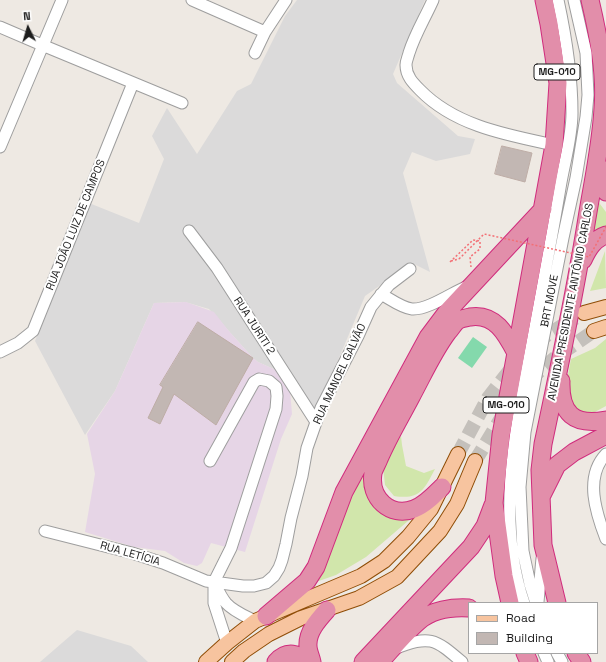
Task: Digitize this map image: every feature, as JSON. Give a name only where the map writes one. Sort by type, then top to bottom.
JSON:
[{"type":"highway","name":"MG-010","points":[[510,602],[504,576],[494,503],[501,435],[554,145],[558,83],[550,24],[544,0]]},
{"type":"highway","name":"AVENIDA PRESIDENTE ANTÔNIO CARLOS","points":[[557,602],[543,545],[540,470],[543,444],[579,270],[603,129],[602,65],[596,23],[590,0]]},
{"type":"highway","points":[[603,129],[606,166]]},
{"type":"highway","points":[[606,170],[604,184],[606,192]]},
{"type":"highway","points":[[260,619],[307,581],[316,567],[344,492],[428,337],[446,314],[543,209]]},
{"type":"highway","points":[[579,270],[586,253],[593,243],[601,236],[606,235]]},
{"type":"highway","points":[[442,487],[425,503],[414,509],[403,511],[384,505],[377,498],[373,488],[373,473],[384,448],[441,342],[456,322],[474,316],[484,317],[491,320],[501,328],[516,353]]},
{"type":"highway","points":[[559,368],[561,390],[565,405],[571,416],[576,420],[585,422],[606,420]]},
{"type":"highway","points":[[540,498],[557,465],[574,452],[606,435]]},
{"type":"highway","points":[[363,662],[471,547],[485,526],[494,503]]},
{"type":"highway","points":[[385,657],[419,620],[438,611],[455,607],[468,608]]},
{"type":"highway","points":[[311,662],[308,647],[309,635],[327,610]]},
{"type":"highway","points":[[276,662],[284,655],[290,653],[302,656],[311,662]]},
{"type":"main road","points":[[584,313],[606,307]]},
{"type":"main road","points":[[206,662],[227,642],[260,619],[360,576],[384,562],[408,537],[431,508],[458,454]]},
{"type":"main road","points":[[232,662],[244,651],[269,634],[301,618],[359,598],[397,577],[440,531],[457,504],[475,461]]},
{"type":"street","points":[[0,147],[62,0]]},
{"type":"street","points":[[192,0],[265,32]]},
{"type":"street","points":[[255,53],[265,32],[286,0]]},
{"type":"street","points":[[433,0],[415,36],[406,64],[407,74],[416,86],[429,99],[447,111],[490,131],[554,145]]},
{"type":"street","name":"BRT MOVE","points":[[524,602],[516,571],[512,545],[509,500],[516,427],[552,237],[572,113],[566,37],[558,0]]},
{"type":"street","name":"BRT MOVE","points":[[537,602],[530,584],[523,551],[520,487],[525,432],[562,238],[576,178],[586,117],[588,95],[586,53],[574,0]]},
{"type":"street","points":[[0,27],[182,103]]},
{"type":"street","name":"RUA JOÃO LUIZ DE CAMPOS","points":[[0,352],[18,343],[33,331],[133,83]]},
{"type":"street","name":"RUA JURITI 2","points":[[189,231],[217,268],[316,422]]},
{"type":"street","name":"RUA MANOEL GALVÃO","points":[[266,583],[274,576],[282,560],[302,476],[307,448],[321,408],[358,336],[371,307],[381,294],[410,268]]},
{"type":"street","points":[[381,294],[406,307],[413,309],[420,308],[431,305],[478,280]]},
{"type":"street","points":[[210,461],[254,382],[259,379],[269,381],[276,387],[276,409],[231,548],[214,582],[214,602],[227,642]]},
{"type":"street","points":[[606,454],[601,459],[594,476],[592,490],[606,539]]},
{"type":"street","name":"RUA LETÍCIA","points":[[45,531],[132,553],[193,577],[214,582],[243,586],[254,586],[266,583]]},
{"type":"street","name":"BRT MOVE","points":[[537,602],[543,545]]},
{"type":"street","points":[[214,582],[225,602],[241,614],[260,619]]},
{"type":"street","points":[[385,657],[419,641],[428,641],[439,644],[462,662]]},
{"type":"path","points":[[478,280],[472,270],[470,257],[480,248],[480,241],[473,240],[450,262],[459,259],[484,234],[589,257],[606,227]]},
{"type":"shaded area","points":[[297,0],[425,0],[393,74],[397,83],[458,136],[475,139],[470,154],[436,161],[412,152],[403,173],[430,272],[412,263],[365,296],[313,420],[278,371],[258,362],[253,358],[209,309],[185,302],[154,303],[115,391],[85,435],[35,341],[89,203],[139,223],[164,159],[152,136],[167,108],[197,154],[237,91],[251,84],[285,16]]},
{"type":"shaded area","points":[[186,302],[214,312],[253,358],[258,362],[278,371],[290,390],[292,414],[281,439],[245,552],[211,543],[202,563],[197,566],[184,563],[165,551],[134,547],[85,532],[95,474],[87,434],[115,391],[154,303]]},
{"type":"shaded area","points":[[77,630],[131,646],[148,662],[40,662]]},
{"type":"green space","points":[[597,200],[606,212],[606,232],[590,239]]},
{"type":"green space","points":[[605,251],[606,288],[590,291]]},
{"type":"green space","points":[[473,337],[487,347],[472,368],[458,358]]},
{"type":"green space","points":[[606,339],[606,406],[591,414],[574,411],[565,391],[571,359],[595,348]]},
{"type":"green space","points":[[416,367],[366,483],[415,515],[366,557],[336,575],[313,583],[353,489]]},
{"type":"green space","points":[[401,436],[406,466],[424,473],[435,469],[428,483],[420,492],[415,495],[403,497],[394,496],[385,485],[383,467]]},
{"type":"building","points":[[502,146],[532,153],[525,182],[495,174]]},
{"type":"building","points":[[198,322],[253,358],[216,425],[174,394],[160,424],[148,418],[163,387],[160,385]]},
{"type":"tunnel","points":[[536,344],[547,335],[575,318]]},
{"type":"tunnel","points":[[529,380],[556,357],[594,331]]},
{"type":"tunnel","points":[[458,454],[488,398],[514,365]]},
{"type":"tunnel","points":[[475,461],[503,415]]}]
